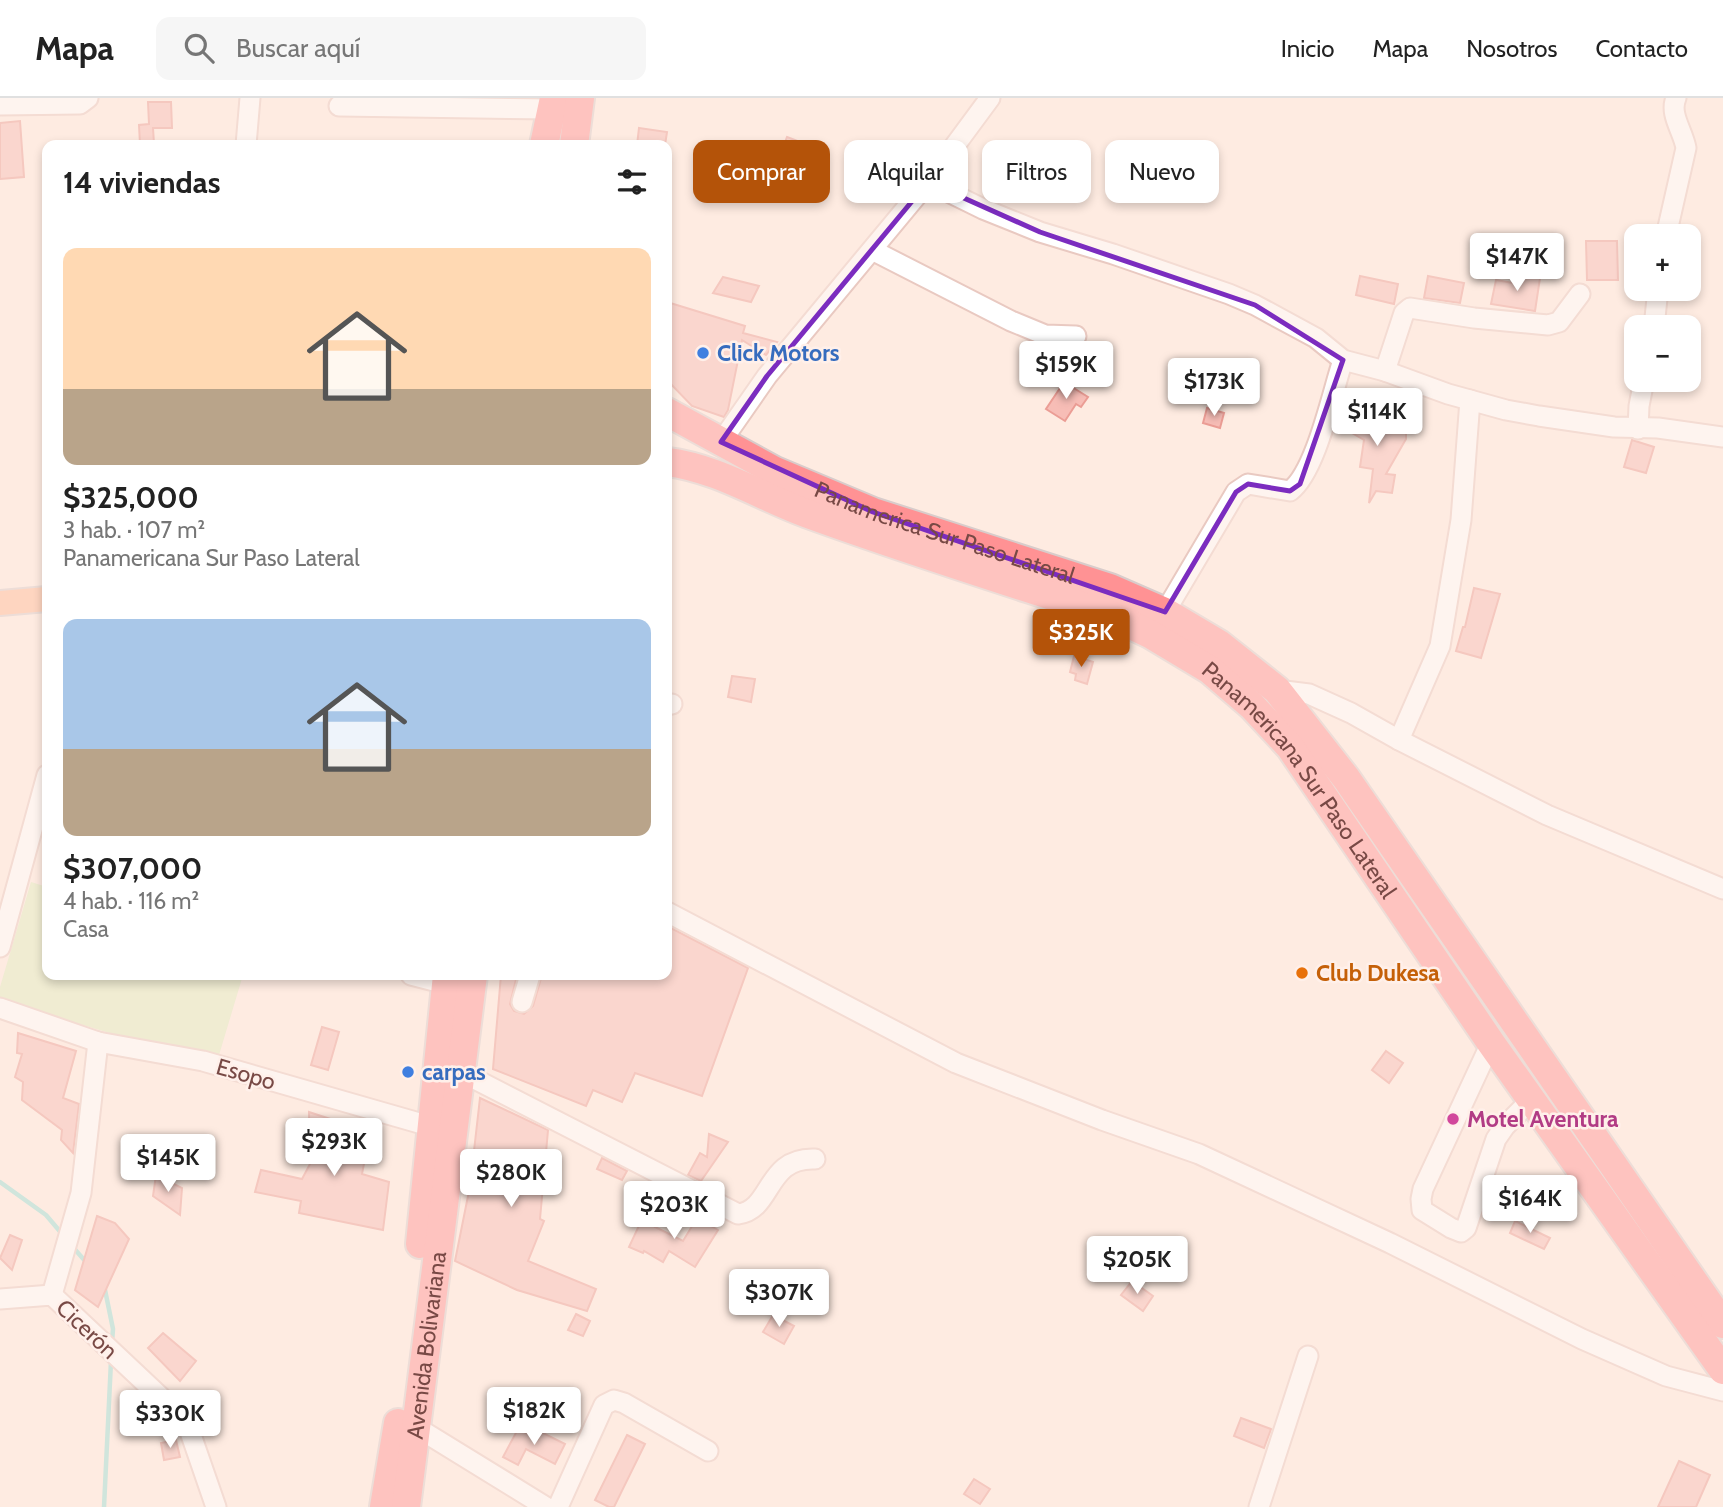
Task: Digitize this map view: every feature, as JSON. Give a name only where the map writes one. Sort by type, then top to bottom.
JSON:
[{"type":"highway","points":[[575,140],[580,98]]},
{"type":"highway","points":[[545,140],[553,103]]},
{"type":"highway","name":"Panamerica Sur Paso Lateral","points":[[672,415],[775,471],[873,512],[1110,588],[1165,612],[1219,644],[1277,690],[1346,778],[1723,1324]]},
{"type":"highway","name":"Panamericana Sur Paso Lateral","points":[[672,463],[715,474],[809,515],[1110,615],[1150,634],[1210,670],[1252,706],[1290,747],[1491,1043],[1723,1370]]},
{"type":"highway","name":"Avenida Bolivariana","points":[[384,1507],[405,1384],[447,980]]},
{"type":"highway","name":"Avenida Bolivariana","points":[[406,1507],[471,980]]},
{"type":"main road","points":[[0,603],[42,599]]},
{"type":"street","points":[[0,105],[80,104],[88,98]]},
{"type":"street","points":[[246,140],[250,98]]},
{"type":"street","points":[[959,140],[990,98]]},
{"type":"street","points":[[1669,224],[1686,148],[1684,134],[1673,112],[1676,98]]},
{"type":"street","points":[[339,106],[553,103]]},
{"type":"street","points":[[968,202],[1040,232],[1113,254],[1255,305],[1316,338],[1343,360],[1385,371],[1470,400],[1539,416],[1723,437]]},
{"type":"street","points":[[721,442],[767,376],[911,203]]},
{"type":"street","points":[[872,250],[1045,335],[1076,336]]},
{"type":"street","points":[[1385,371],[1404,313],[1410,308],[1474,318],[1548,325],[1559,322],[1580,294]]},
{"type":"street","points":[[1165,612],[1237,492],[1248,484],[1290,491],[1300,484],[1309,467],[1343,360]]},
{"type":"street","points":[[1638,429],[1642,392]]},
{"type":"street","points":[[1399,740],[1440,646],[1461,520],[1470,400]]},
{"type":"street","points":[[1277,690],[1309,694],[1352,713],[1399,740],[1547,815],[1723,889]]},
{"type":"street","points":[[0,947],[42,793]]},
{"type":"street","points":[[672,915],[956,1063],[1102,1120],[1199,1154],[1390,1243],[1582,1339],[1666,1376],[1723,1391]]},
{"type":"street","points":[[522,1002],[529,980]]},
{"type":"street","name":"Esopo","points":[[0,1008],[98,1042],[203,1061],[433,1127]]},
{"type":"street","points":[[52,1295],[81,1193],[98,1042]]},
{"type":"street","points":[[1491,1043],[1423,1189],[1422,1210],[1451,1228],[1461,1231],[1466,1228],[1496,1139],[1531,1100]]},
{"type":"street","points":[[461,1072],[738,1214],[746,1213],[755,1207],[782,1168],[803,1159],[814,1159]]},
{"type":"street","name":"Cicerón","points":[[0,1299],[52,1295],[170,1406],[189,1429],[216,1507]]},
{"type":"street","points":[[1259,1507],[1308,1356]]},
{"type":"street","points":[[558,1507],[604,1405],[614,1401],[624,1403],[708,1451]]},
{"type":"street","points":[[416,1427],[546,1507]]},
{"type":"highlighted area","points":[[928,182],[1040,232],[1255,305],[1343,360],[1300,484],[1290,491],[1248,484],[1236,492],[1165,612],[873,512],[721,442],[767,376]]},
{"type":"green space","points":[[31,882],[42,885],[42,980],[242,980],[216,1065],[0,1000],[0,987]]},
{"type":"building","points":[[148,102],[171,102],[172,128],[153,128],[154,140],[140,140],[139,125],[149,124]]},
{"type":"building","points":[[20,121],[24,177],[0,179],[0,123]]},
{"type":"building","points":[[639,128],[667,132],[666,140],[638,140]]},
{"type":"building","points":[[1586,241],[1617,241],[1618,280],[1587,280]]},
{"type":"building","points":[[1519,274],[1540,278],[1535,311],[1491,304],[1496,280],[1518,284]]},
{"type":"building","points":[[1360,276],[1398,284],[1394,304],[1356,295]]},
{"type":"building","points":[[1428,276],[1464,283],[1460,303],[1424,298]]},
{"type":"building","points":[[723,277],[759,286],[751,302],[713,293]]},
{"type":"building","name":"Click Motors","points":[[672,304],[745,326],[743,333],[777,342],[766,355],[742,340],[728,410],[724,417],[692,406],[672,385]]},
{"type":"building","points":[[1064,382],[1088,397],[1081,407],[1076,404],[1065,421],[1046,409]]},
{"type":"building","points":[[1359,407],[1406,433],[1406,439],[1386,474],[1395,475],[1392,493],[1376,491],[1369,503],[1373,469],[1360,467],[1364,440],[1345,429]]},
{"type":"building","points":[[1207,408],[1224,413],[1220,428],[1203,423]]},
{"type":"building","points":[[1632,440],[1654,447],[1646,473],[1624,467]]},
{"type":"building","points":[[1474,588],[1500,594],[1481,658],[1456,651]]},
{"type":"building","points":[[1074,656],[1093,662],[1087,684],[1075,680],[1076,674],[1070,672]]},
{"type":"building","points":[[732,676],[755,679],[751,702],[728,697]]},
{"type":"building","points":[[672,929],[748,968],[702,1096],[635,1073],[622,1102],[593,1090],[586,1106],[493,1069],[501,980],[516,980],[510,1004],[514,1011],[524,1014],[533,1006],[541,980],[672,980]]},
{"type":"building","points":[[322,1027],[339,1032],[328,1070],[311,1065]]},
{"type":"building","points":[[18,1033],[76,1051],[63,1098],[79,1104],[73,1153],[61,1140],[62,1130],[22,1100],[23,1082],[15,1077],[22,1054],[17,1053]]},
{"type":"building","points":[[1386,1051],[1403,1063],[1389,1083],[1372,1070]]},
{"type":"building","points":[[480,1098],[548,1130],[540,1219],[544,1221],[528,1261],[596,1289],[587,1311],[517,1290],[455,1261],[470,1186]]},
{"type":"building","points":[[309,1112],[370,1132],[362,1174],[389,1182],[383,1230],[299,1213],[301,1201],[255,1192],[261,1170],[302,1179],[310,1164]]},
{"type":"building","points":[[709,1134],[728,1142],[701,1181],[688,1175],[700,1153],[707,1157]]},
{"type":"building","points":[[602,1158],[627,1171],[622,1180],[597,1169]]},
{"type":"building","points":[[156,1175],[182,1188],[180,1215],[153,1196]]},
{"type":"building","points":[[97,1216],[115,1223],[129,1239],[98,1307],[75,1290]]},
{"type":"building","points":[[643,1217],[657,1224],[655,1227],[683,1241],[697,1218],[718,1230],[695,1267],[669,1251],[663,1262],[644,1251],[643,1253],[629,1247]]},
{"type":"building","points":[[1515,1221],[1550,1238],[1544,1249],[1510,1233]]},
{"type":"building","points":[[10,1235],[22,1240],[12,1270],[0,1258]]},
{"type":"building","points":[[1132,1281],[1153,1296],[1143,1311],[1121,1295]]},
{"type":"building","points":[[576,1314],[590,1321],[583,1336],[568,1330]]},
{"type":"building","points":[[773,1315],[794,1326],[784,1344],[763,1332]]},
{"type":"building","points":[[163,1333],[196,1361],[180,1381],[148,1348]]},
{"type":"building","points":[[1241,1418],[1271,1429],[1264,1448],[1234,1436]]},
{"type":"building","points":[[518,1429],[538,1439],[541,1432],[565,1444],[555,1464],[526,1449],[518,1465],[503,1457]]},
{"type":"building","points":[[627,1435],[645,1444],[614,1507],[609,1507],[595,1500]]},
{"type":"building","points":[[176,1440],[180,1457],[164,1460],[161,1443]]},
{"type":"building","points":[[1679,1461],[1710,1475],[1696,1507],[1658,1507]]},
{"type":"building","points":[[974,1479],[990,1489],[980,1504],[964,1494]]},
{"type":"waterway","points":[[0,1182],[46,1215],[63,1235]]},
{"type":"waterway","points":[[71,1245],[86,1262]]},
{"type":"waterway","points":[[104,1285],[113,1329],[112,1342]]},
{"type":"waterway","points":[[104,1507],[111,1361]]},
{"type":"place","name":"Click Motors","points":[[703,353]]},
{"type":"place","name":"Club Dukesa","points":[[1302,973]]},
{"type":"place","name":"carpas","points":[[408,1072]]},
{"type":"place","name":"Motel Aventura","points":[[1453,1119]]}]
